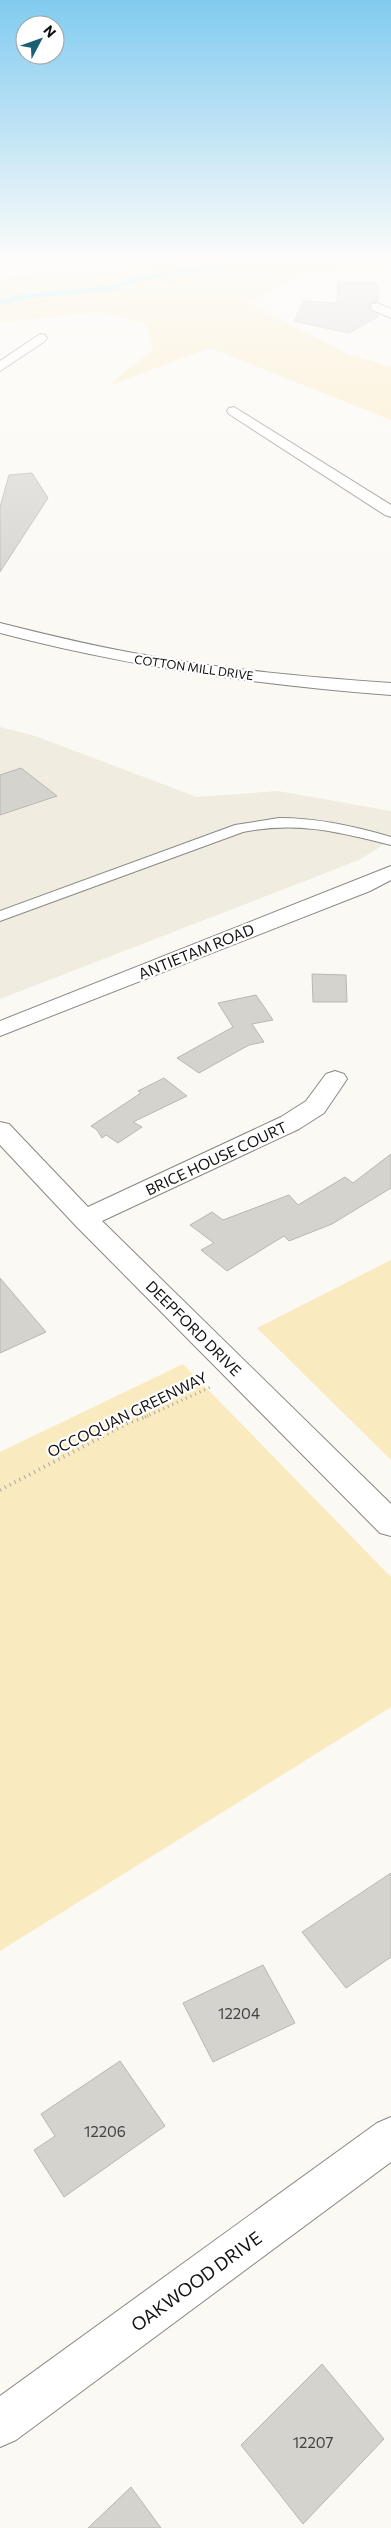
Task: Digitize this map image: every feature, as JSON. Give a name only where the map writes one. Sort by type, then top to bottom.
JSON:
[{"type":"street","points":[[234,411],[391,512]]},
{"type":"street","name":"COTTON MILL DRIVE","points":[[0,628],[73,646],[188,668],[337,685],[391,689]]},
{"type":"street","name":"ANTIETAM ROAD","points":[[0,1028],[391,872]]},
{"type":"street","name":"BRICE HOUSE COURT","points":[[84,1219],[290,1123],[315,1107],[335,1079]]},
{"type":"street","name":"DEEPFORD DRIVE","points":[[0,1130],[84,1219],[391,1524]]},
{"type":"street","name":"OAKWOOD DRIVE","points":[[0,2424],[391,2137]]},
{"type":"lane","points":[[0,916],[240,828],[262,823],[285,820],[325,823],[391,841]]},
{"type":"path","name":"OCCOQUAN GREENWAY","points":[[0,1490],[128,1423],[161,1411],[238,1373]]},
{"type":"shaded area","points":[[118,378],[130,378],[108,386]]},
{"type":"shaded area","points":[[285,378],[391,378],[391,420]]},
{"type":"shaded area","points":[[0,727],[35,736],[197,797],[278,791],[391,811],[391,840],[359,860],[0,999]]},
{"type":"shaded area","points":[[391,1260],[391,1460],[257,1328]]},
{"type":"shaded area","points":[[183,1364],[391,1577],[391,1707],[0,1951],[0,1452]]},
{"type":"building","points":[[32,473],[48,498],[0,572],[0,507],[9,475]]},
{"type":"building","points":[[21,768],[57,796],[0,815],[0,775]]},
{"type":"building","points":[[312,974],[346,975],[347,1002],[313,1002]]},
{"type":"building","points":[[256,995],[273,1020],[252,1024],[264,1042],[249,1045],[199,1073],[177,1058],[233,1027],[218,1003]]},
{"type":"building","points":[[164,1078],[187,1096],[133,1122],[142,1127],[118,1143],[106,1135],[102,1138],[97,1130],[91,1126],[141,1093],[138,1091]]},
{"type":"building","points":[[391,1154],[391,1188],[332,1224],[289,1241],[284,1236],[227,1271],[201,1250],[214,1243],[190,1225],[212,1212],[223,1220],[289,1195],[298,1205],[345,1177],[353,1183]]},
{"type":"building","points":[[0,1278],[46,1332],[0,1353]]},
{"type":"building","points":[[391,1873],[391,1957],[346,1988],[302,1932]]},
{"type":"building","points":[[263,1965],[295,2023],[213,2062],[183,2003]]},
{"type":"building","points":[[120,2061],[165,2126],[64,2197],[34,2150],[55,2136],[41,2114]]},
{"type":"building","points":[[322,2364],[384,2439],[303,2524],[241,2445]]},
{"type":"building","points":[[131,2487],[161,2528],[88,2528]]}]
